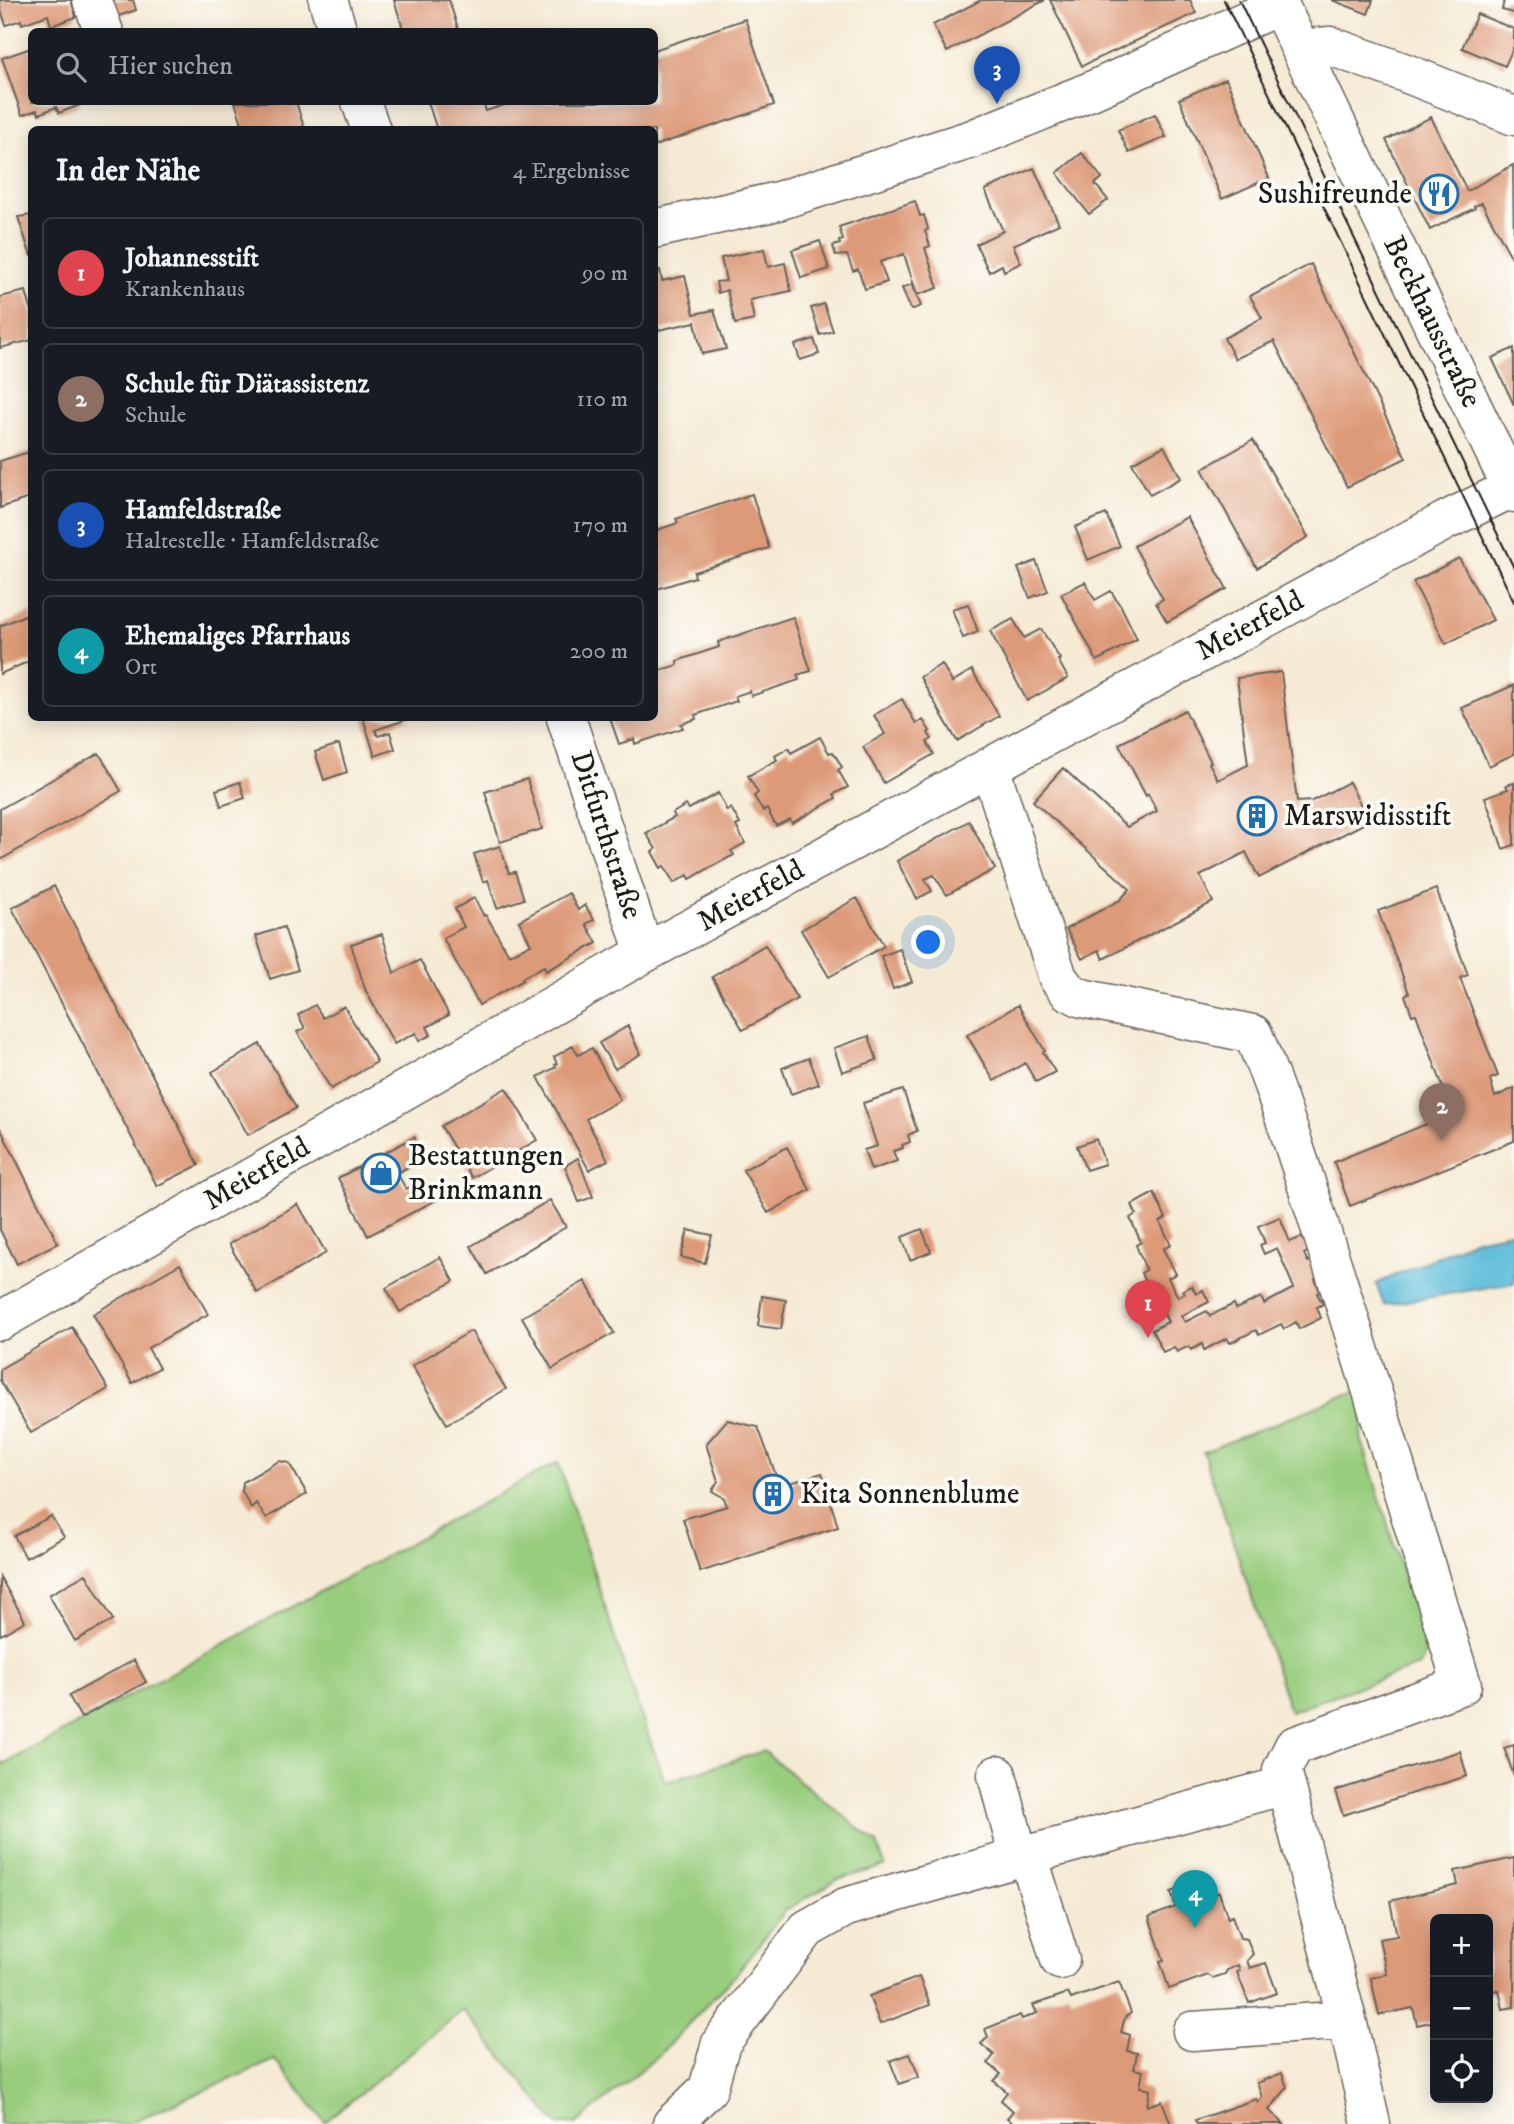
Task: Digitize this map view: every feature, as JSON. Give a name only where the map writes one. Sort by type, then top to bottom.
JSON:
[{"type":"street","points":[[92,0],[102,28]]},
{"type":"street","points":[[328,0],[337,28]]},
{"type":"street","points":[[658,228],[778,201],[972,138],[1091,91],[1278,2]]},
{"type":"street","name":"Beckhausstraße","points":[[1278,2],[1513,490]]},
{"type":"street","points":[[1302,52],[1330,46],[1514,116]]},
{"type":"street","points":[[362,105],[370,126]]},
{"type":"street","name":"Meierfeld","points":[[0,1321],[645,953],[1421,534],[1513,490]]},
{"type":"street","name":"Ditfurthstraße","points":[[567,721],[645,953]]},
{"type":"street","points":[[990,766],[1058,978],[1068,991],[1082,998],[1253,1034],[1299,1161],[1462,1685],[1294,1746],[1282,1770],[1371,2124]]},
{"type":"street","points":[[997,1775],[1060,1960]]},
{"type":"street","points":[[671,2124],[708,2089],[721,2043],[807,1929],[846,1908],[1023,1856],[1286,1786]]},
{"type":"street","points":[[1192,2031],[1347,2020]]},
{"type":"green space","points":[[1358,1390],[1364,1410],[1361,1438],[1426,1648],[1424,1658],[1419,1666],[1290,1711],[1203,1452]]},
{"type":"green space","points":[[558,1462],[634,1696],[665,1782],[763,1751],[877,1843],[885,1866],[837,1880],[786,1910],[735,1975],[659,2055],[576,2124],[557,2124],[463,2010],[325,2122],[275,2060],[127,2124],[0,2124],[0,1766]]},
{"type":"water","points":[[1514,1231],[1514,1283],[1384,1305],[1376,1284],[1476,1239]]},
{"type":"building","points":[[0,0],[71,0],[76,17],[51,26],[48,15],[22,24],[21,20],[6,25]]},
{"type":"building","points":[[103,0],[133,0],[136,10],[110,19]]},
{"type":"building","points":[[394,0],[449,0],[458,28],[403,28]]},
{"type":"building","points":[[981,0],[1045,0],[947,52],[933,25]]},
{"type":"building","points":[[1050,0],[1190,0],[1196,13],[1082,66]]},
{"type":"building","points":[[1332,0],[1373,0],[1368,14]]},
{"type":"building","points":[[1504,0],[1514,0],[1514,13],[1502,10]]},
{"type":"building","points":[[1477,14],[1514,29],[1514,46],[1505,66],[1462,48]]},
{"type":"building","points":[[745,19],[774,105],[658,145],[658,126],[436,126],[429,105],[484,105],[486,111],[504,105],[658,105],[658,49]]},
{"type":"building","points":[[28,49],[28,105],[80,105],[59,113],[56,107],[39,114],[37,110],[22,115],[2,58]]},
{"type":"building","points":[[1226,79],[1269,178],[1222,199],[1179,99]]},
{"type":"building","points":[[236,105],[297,105],[304,126],[243,126]]},
{"type":"building","points":[[1155,114],[1166,137],[1129,153],[1118,130]]},
{"type":"building","points":[[1431,117],[1467,191],[1513,165],[1514,262],[1482,203],[1430,230],[1386,140]]},
{"type":"building","points":[[1082,153],[1102,178],[1095,184],[1108,200],[1089,214],[1057,173]]},
{"type":"building","points":[[1034,168],[1059,224],[1013,245],[1021,263],[1004,271],[1002,265],[989,272],[976,244],[1003,231],[985,190]]},
{"type":"building","points":[[915,201],[920,216],[924,215],[928,229],[925,231],[930,246],[925,248],[938,288],[917,295],[904,254],[880,262],[887,282],[865,289],[858,269],[853,271],[847,255],[836,256],[833,246],[843,240],[839,227]]},
{"type":"building","points":[[28,216],[28,247],[18,217]]},
{"type":"building","points":[[820,241],[829,269],[801,278],[792,250]]},
{"type":"building","points":[[764,249],[768,267],[785,263],[791,291],[750,300],[754,320],[735,324],[727,290],[718,293],[716,282],[726,281],[721,258]]},
{"type":"building","points":[[1311,264],[1406,458],[1347,487],[1274,341],[1235,359],[1224,338],[1262,318],[1250,296]]},
{"type":"building","points":[[658,270],[662,281],[685,276],[694,314],[714,310],[726,349],[702,354],[695,322],[658,330]]},
{"type":"building","points":[[912,284],[921,306],[911,310],[902,288]]},
{"type":"building","points":[[26,291],[28,341],[0,348],[0,297]]},
{"type":"building","points":[[824,304],[833,331],[820,335],[811,308]]},
{"type":"building","points":[[814,339],[819,354],[800,360],[795,345]]},
{"type":"building","points":[[1514,348],[1514,405],[1492,358]]},
{"type":"building","points":[[1253,440],[1308,537],[1257,568],[1202,469]]},
{"type":"building","points":[[1164,446],[1181,478],[1150,495],[1132,463]]},
{"type":"building","points":[[28,452],[28,498],[0,508],[0,461]]},
{"type":"building","points":[[752,494],[769,548],[694,572],[695,577],[658,589],[658,530],[678,523],[676,519]]},
{"type":"building","points":[[1106,514],[1120,546],[1088,560],[1075,527]]},
{"type":"building","points":[[1187,517],[1227,589],[1167,622],[1156,603],[1163,599],[1134,546]]},
{"type":"building","points":[[1459,558],[1493,620],[1446,644],[1413,582]]},
{"type":"building","points":[[1036,561],[1048,591],[1030,598],[1018,568]]},
{"type":"building","points":[[1085,582],[1095,600],[1111,591],[1137,639],[1097,661],[1061,594]]},
{"type":"building","points":[[968,604],[978,632],[963,638],[952,609]]},
{"type":"building","points":[[28,614],[28,662],[0,674],[0,626]]},
{"type":"building","points":[[793,617],[811,671],[797,675],[799,680],[751,696],[750,691],[735,696],[737,701],[695,715],[696,719],[681,724],[683,728],[635,744],[634,739],[619,744],[611,721],[658,721],[658,671],[678,665],[677,661],[719,647],[718,642]]},
{"type":"building","points":[[1013,619],[1024,638],[1041,629],[1060,659],[1058,660],[1068,678],[1027,701],[990,631]]},
{"type":"building","points":[[942,664],[952,682],[972,670],[999,716],[957,741],[920,677]]},
{"type":"building","name":"Marswidisstift","points":[[1281,672],[1297,802],[1312,801],[1349,782],[1369,821],[1259,878],[1246,852],[1200,876],[1213,902],[1103,959],[1099,950],[1082,959],[1066,929],[1120,900],[1130,889],[1033,801],[1063,768],[1127,827],[1157,811],[1148,794],[1146,796],[1119,744],[1185,710],[1218,780],[1248,765],[1237,678]]},
{"type":"building","points":[[1514,685],[1514,754],[1489,766],[1462,708]]},
{"type":"building","points":[[902,699],[916,724],[923,720],[930,731],[928,733],[932,739],[927,742],[934,754],[884,783],[863,747],[885,734],[874,715]]},
{"type":"building","points":[[364,721],[402,721],[375,730],[378,736],[390,732],[395,749],[375,756]]},
{"type":"building","points":[[820,737],[829,753],[833,752],[842,767],[838,770],[848,787],[834,794],[836,798],[792,823],[790,819],[776,826],[767,809],[763,811],[754,796],[758,793],[748,776],[777,760],[775,756],[789,748],[791,753]]},
{"type":"building","points":[[339,744],[347,772],[324,780],[315,752]]},
{"type":"building","points":[[99,753],[121,791],[0,860],[0,809]]},
{"type":"building","points":[[527,779],[542,829],[500,842],[485,792]]},
{"type":"building","points":[[240,782],[245,798],[221,806],[216,790]]},
{"type":"building","points":[[1514,783],[1514,845],[1503,849],[1485,797],[1508,789],[1506,785]]},
{"type":"building","points":[[718,793],[727,811],[731,808],[740,824],[736,826],[745,843],[731,851],[734,855],[690,879],[688,875],[674,883],[652,852],[656,849],[646,833],[675,817],[673,813],[686,805],[689,809]]},
{"type":"building","points":[[969,821],[995,869],[947,895],[934,875],[925,879],[932,891],[917,899],[897,861]]},
{"type":"building","points":[[500,846],[509,873],[515,872],[524,899],[497,908],[488,880],[483,882],[474,854]]},
{"type":"building","points":[[54,886],[199,1165],[157,1186],[12,908]]},
{"type":"building","points":[[1436,889],[1468,975],[1460,978],[1498,1076],[1490,1079],[1495,1097],[1514,1088],[1514,1141],[1350,1206],[1334,1162],[1456,1112],[1450,1094],[1446,1095],[1416,1014],[1412,1015],[1405,995],[1409,993],[1378,911]]},
{"type":"building","points":[[569,893],[578,910],[585,905],[594,920],[586,924],[597,943],[546,971],[544,966],[479,1005],[443,938],[464,927],[455,909],[474,898],[509,955],[531,944],[519,921]]},
{"type":"building","points":[[857,898],[884,946],[829,977],[801,930]]},
{"type":"building","points":[[284,927],[298,970],[270,979],[256,936]]},
{"type":"building","points":[[382,934],[394,973],[420,960],[449,1015],[427,1027],[431,1035],[419,1041],[416,1033],[394,1044],[365,989],[351,944]]},
{"type":"building","points":[[765,945],[797,999],[743,1030],[712,977]]},
{"type":"building","points":[[900,949],[912,982],[893,989],[881,956]]},
{"type":"building","points":[[315,1005],[323,1018],[344,1006],[377,1062],[331,1089],[297,1032],[305,1028],[298,1015]]},
{"type":"building","points":[[1018,1005],[1055,1072],[1036,1082],[1025,1063],[994,1081],[967,1035]]},
{"type":"building","points":[[628,1026],[640,1054],[615,1069],[599,1043]]},
{"type":"building","points":[[869,1036],[877,1060],[842,1072],[834,1048]]},
{"type":"building","points":[[260,1044],[296,1108],[248,1135],[212,1072]]},
{"type":"building","points":[[573,1046],[578,1055],[592,1048],[620,1100],[586,1119],[608,1160],[589,1170],[538,1077],[556,1067],[554,1057]]},
{"type":"building","points":[[809,1058],[819,1084],[791,1094],[782,1068]]},
{"type":"building","points":[[506,1088],[537,1140],[472,1178],[441,1126]]},
{"type":"building","points":[[903,1090],[917,1131],[908,1135],[910,1142],[902,1145],[903,1148],[893,1151],[897,1161],[871,1170],[864,1150],[877,1146],[863,1103]]},
{"type":"building","points":[[0,1128],[58,1243],[17,1264],[0,1230]]},
{"type":"building","points":[[414,1137],[425,1158],[397,1173],[406,1189],[425,1179],[436,1200],[368,1236],[338,1178]]},
{"type":"building","points":[[1096,1139],[1105,1164],[1086,1170],[1077,1146]]},
{"type":"building","points":[[787,1147],[810,1190],[768,1213],[743,1170]]},
{"type":"building","points":[[578,1158],[593,1197],[579,1202],[565,1166]]},
{"type":"building","points":[[1154,1193],[1166,1218],[1160,1222],[1171,1245],[1163,1249],[1176,1274],[1168,1278],[1178,1297],[1185,1293],[1183,1290],[1192,1286],[1196,1294],[1203,1290],[1209,1302],[1181,1316],[1185,1322],[1207,1311],[1210,1316],[1234,1304],[1236,1309],[1261,1297],[1264,1304],[1294,1288],[1277,1248],[1264,1254],[1260,1245],[1265,1243],[1258,1226],[1280,1217],[1290,1242],[1302,1237],[1309,1251],[1304,1254],[1308,1262],[1313,1260],[1320,1277],[1315,1279],[1320,1292],[1317,1293],[1323,1304],[1317,1307],[1321,1318],[1299,1329],[1296,1322],[1284,1329],[1281,1324],[1259,1335],[1256,1330],[1230,1343],[1227,1338],[1204,1350],[1202,1344],[1191,1350],[1189,1346],[1177,1352],[1174,1347],[1163,1352],[1152,1330],[1168,1322],[1163,1312],[1152,1317],[1145,1302],[1152,1299],[1141,1273],[1146,1270],[1136,1245],[1141,1242],[1130,1218],[1136,1214],[1132,1205]]},
{"type":"building","points":[[550,1200],[566,1227],[487,1274],[471,1246]]},
{"type":"building","points":[[298,1204],[326,1253],[257,1293],[229,1244]]},
{"type":"building","points":[[922,1229],[931,1252],[910,1260],[902,1237]]},
{"type":"building","points":[[688,1230],[712,1235],[705,1263],[681,1257]]},
{"type":"building","points":[[440,1257],[454,1281],[400,1312],[386,1288]]},
{"type":"building","points":[[180,1264],[208,1314],[148,1348],[159,1368],[132,1383],[93,1314]]},
{"type":"building","points":[[585,1281],[614,1333],[552,1369],[522,1317]]},
{"type":"building","points":[[762,1296],[786,1300],[781,1329],[758,1326]]},
{"type":"building","points":[[72,1327],[108,1389],[31,1433],[0,1380],[0,1369]]},
{"type":"building","points":[[471,1331],[506,1389],[447,1424],[412,1366]]},
{"type":"building","name":"Kita Sonnenblume","points":[[727,1420],[758,1427],[780,1486],[822,1473],[838,1527],[700,1572],[683,1519],[727,1506],[724,1498],[712,1491],[718,1481],[706,1444]]},
{"type":"building","points":[[279,1461],[289,1463],[307,1494],[266,1518],[256,1503],[251,1508],[242,1491],[243,1482]]},
{"type":"building","points":[[51,1516],[64,1537],[26,1558],[14,1536]]},
{"type":"building","points":[[86,1574],[113,1620],[75,1641],[49,1595]]},
{"type":"building","points":[[0,1577],[25,1621],[1,1635],[0,1632]]},
{"type":"building","points":[[134,1660],[146,1682],[81,1718],[69,1696]]},
{"type":"building","points":[[1514,1745],[1514,1776],[1504,1748]]},
{"type":"building","points":[[1460,1751],[1467,1776],[1343,1815],[1335,1791]]},
{"type":"building","points":[[1514,1858],[1514,2007],[1503,2009],[1499,1990],[1493,1991],[1493,1914],[1430,1914],[1430,2022],[1417,2025],[1413,2008],[1379,2015],[1371,1978],[1387,1974],[1379,1939],[1397,1936],[1390,1901],[1458,1885],[1455,1871]]},
{"type":"building","points":[[1185,1887],[1191,1903],[1219,1892],[1228,1918],[1232,1916],[1240,1938],[1247,1939],[1253,1954],[1247,1961],[1250,1968],[1266,1963],[1277,1993],[1249,2003],[1237,1972],[1240,1971],[1238,1965],[1227,1970],[1225,1974],[1213,1978],[1208,1975],[1169,1989],[1160,1961],[1164,1960],[1149,1917],[1176,1907],[1171,1892]]},
{"type":"building","points":[[919,1977],[930,2005],[880,2024],[869,1996]]},
{"type":"building","points":[[1119,1982],[1131,2013],[1125,2017],[1121,2032],[1130,2035],[1127,2051],[1137,2053],[1134,2069],[1143,2071],[1140,2087],[1150,2090],[1147,2106],[1162,2101],[1171,2124],[1014,2124],[1007,2118],[1013,2111],[1001,2100],[1007,2092],[994,2081],[1001,2074],[988,2063],[994,2055],[981,2044],[988,2037],[985,2029],[1020,2015],[1022,2019],[1037,2013],[1033,2005],[1068,1993],[1071,1999]]},
{"type":"building","points":[[910,2054],[919,2077],[899,2084],[890,2061]]},
{"type":"building","points":[[1282,2073],[1287,2088],[1269,2110],[1284,2124],[1197,2124],[1195,2120],[1256,2099],[1258,2102],[1262,2097],[1257,2083]]},
{"type":"tram line","points":[[1224,0],[1514,602]]},
{"type":"tram line","points":[[1239,0],[1514,568]]},
{"type":"place","name":"Hamfeldstraße","points":[[997,104]]},
{"type":"place","name":"Sushifreunde","points":[[1439,194]]},
{"type":"place","name":"Marswidisstift","points":[[1257,816]]},
{"type":"place","name":"Schule für Diätassistenz","points":[[1442,1141]]},
{"type":"place","name":"Bestattungen Brinkmann","points":[[381,1173]]},
{"type":"place","name":"Johannesstift","points":[[1148,1338]]},
{"type":"place","name":"Kita Sonnenblume","points":[[773,1494]]},
{"type":"place","name":"Ehemaliges Pfarrhaus","points":[[1195,1928]]}]
